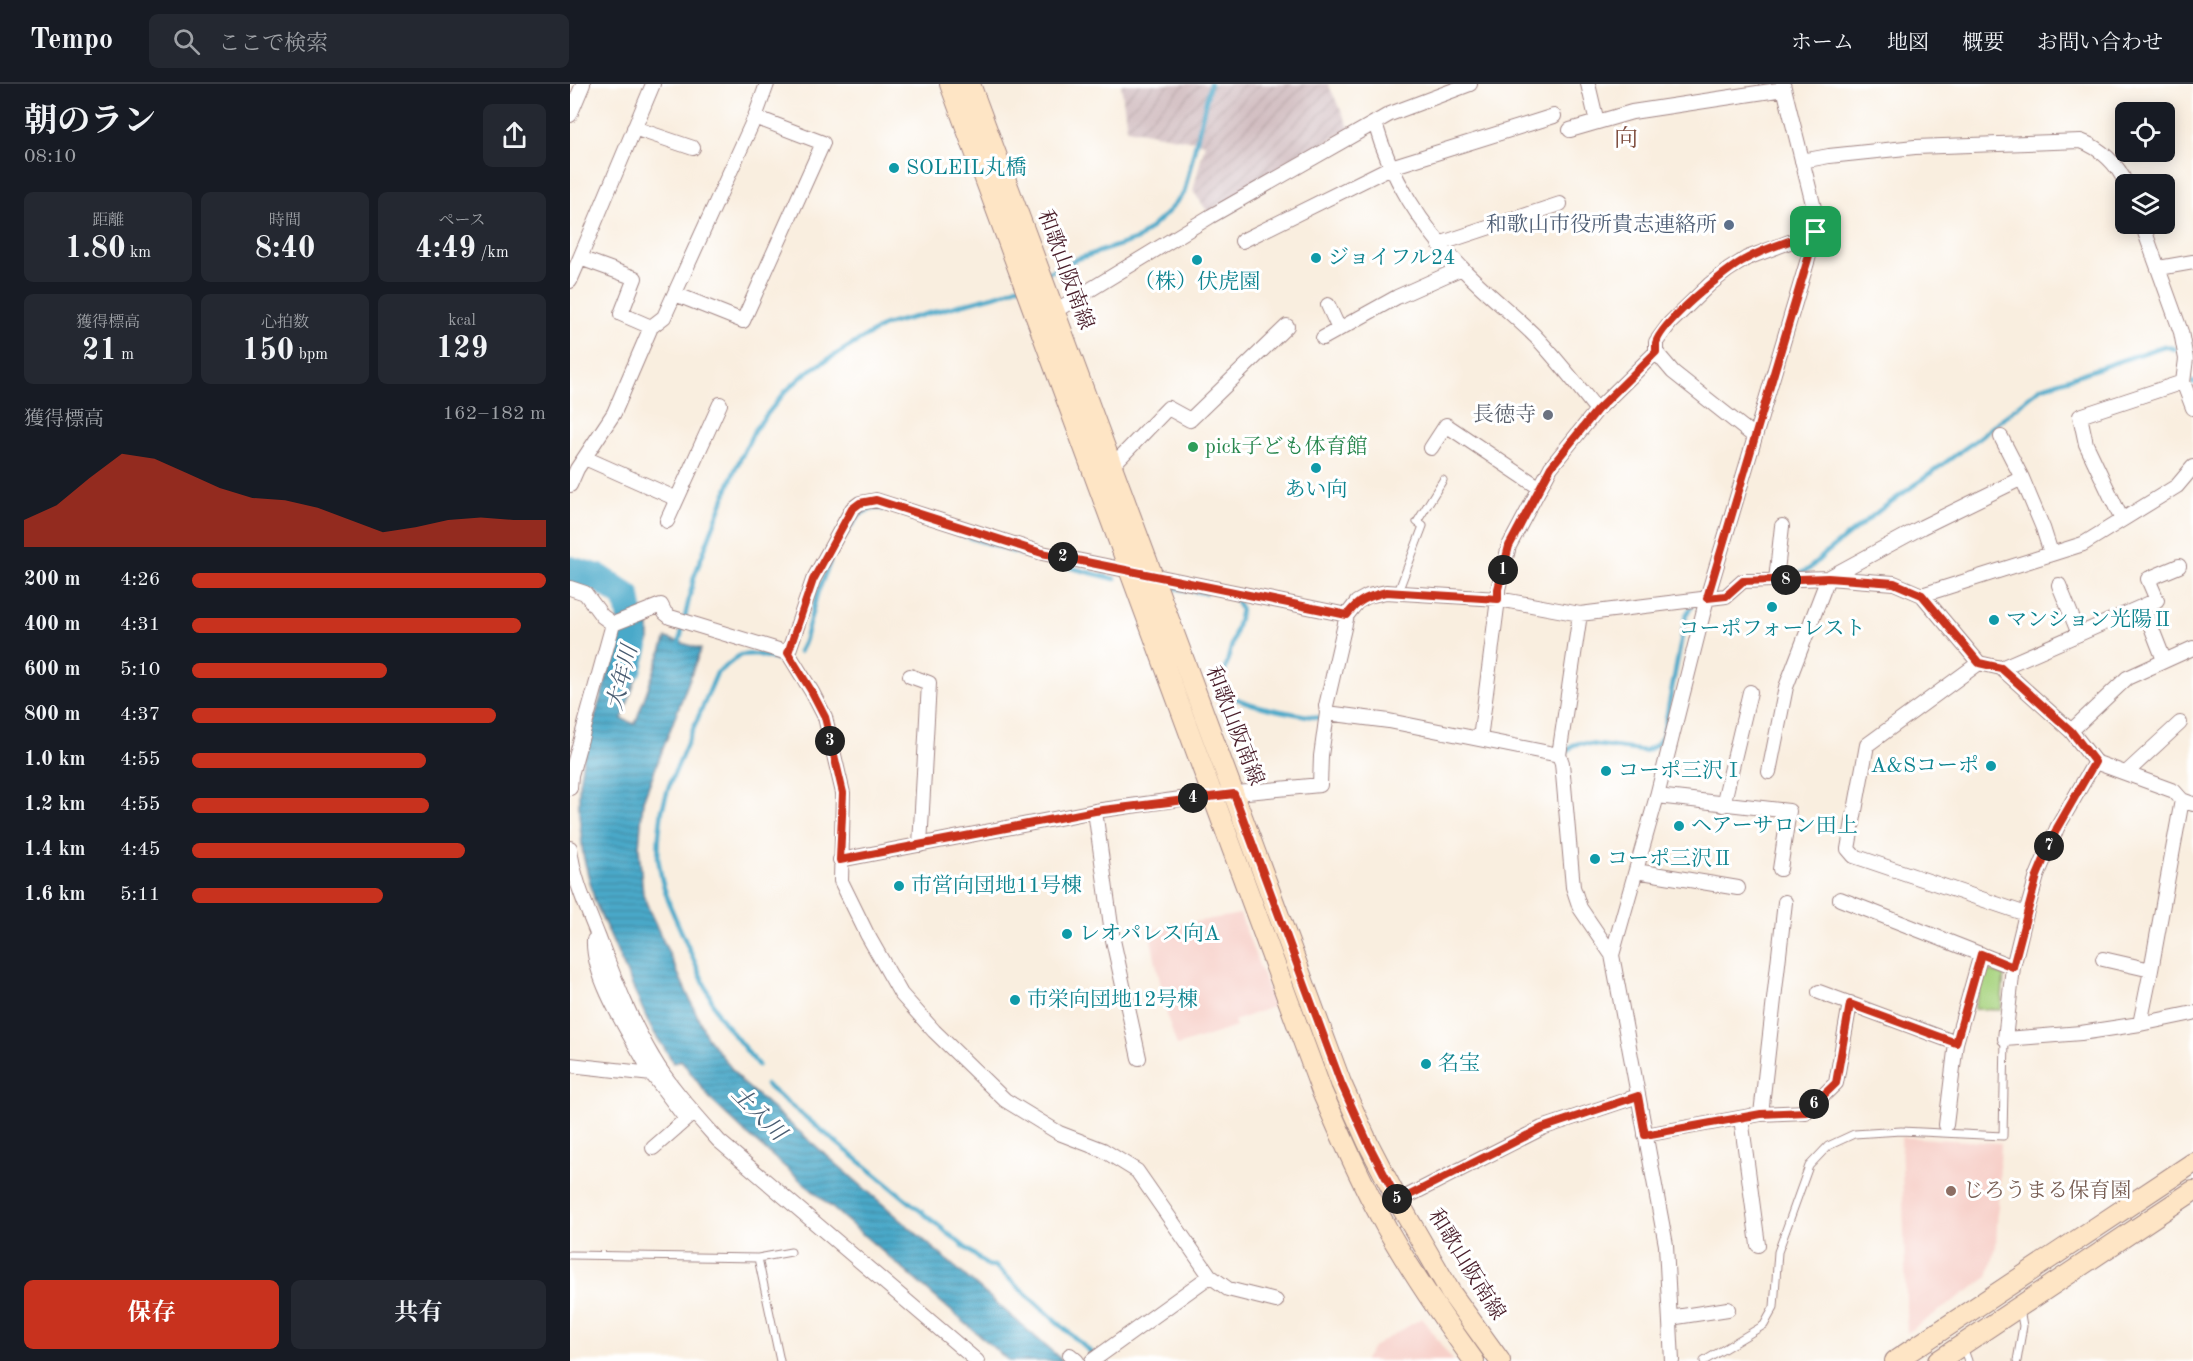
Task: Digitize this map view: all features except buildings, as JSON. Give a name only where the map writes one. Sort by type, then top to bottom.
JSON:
[{"type":"main road","name":"和歌山阪南線","points":[[950,84],[1112,466],[1341,1083],[1398,1201],[1451,1293],[1500,1361]]},
{"type":"main road","name":"和歌山阪南線","points":[[970,84],[1024,256]]},
{"type":"main road","name":"和歌山阪南線","points":[[1044,308],[1129,571],[1322,1092],[1379,1215],[1435,1305],[1474,1361]]},
{"type":"main road","points":[[1895,1361],[2193,1163]]},
{"type":"main road","points":[[1938,1361],[1965,1353],[2019,1307],[2193,1191]]},
{"type":"street","points":[[570,113],[584,84]]},
{"type":"street","points":[[570,281],[653,84]]},
{"type":"street","points":[[570,485],[614,413],[651,327],[664,317],[755,117],[767,84]]},
{"type":"street","points":[[1044,308],[1390,114],[1470,84]]},
{"type":"street","points":[[1588,84],[1598,122]]},
{"type":"street","points":[[1570,130],[1632,112],[1784,86],[1817,220],[1816,232],[1707,598],[1657,796],[1612,955]]},
{"type":"street","points":[[1242,241],[1391,167],[1554,116]]},
{"type":"street","points":[[675,294],[743,321],[822,143],[755,117]]},
{"type":"street","points":[[1374,123],[1381,147],[1397,181],[1439,244],[1534,335],[1597,410]]},
{"type":"street","points":[[634,128],[693,148]]},
{"type":"street","points":[[1802,161],[1915,147],[2081,141],[2096,147],[2107,157],[2119,174]]},
{"type":"street","points":[[1439,244],[1560,204]]},
{"type":"street","points":[[1755,437],[1673,372],[1656,352],[1656,342],[1670,323],[1710,284],[1728,270],[1747,258],[1816,232]]},
{"type":"street","points":[[2146,234],[2181,332],[2186,359],[2183,382],[2193,408]]},
{"type":"street","points":[[580,258],[635,278],[621,314],[651,327]]},
{"type":"street","points":[[2158,268],[2193,262]]},
{"type":"street","points":[[1323,338],[1396,297],[1462,268]]},
{"type":"street","points":[[1328,305],[1339,329]]},
{"type":"street","points":[[1112,466],[1168,408],[1190,420],[1287,326]]},
{"type":"street","points":[[1480,738],[1498,589],[1509,546],[1551,467],[1597,410],[1656,352]]},
{"type":"street","points":[[2122,520],[2086,444],[2080,416],[2183,382]]},
{"type":"street","points":[[667,521],[720,404]]},
{"type":"street","points":[[1431,448],[1446,425],[1540,488]]},
{"type":"street","points":[[2001,436],[2043,528],[2050,553]]},
{"type":"street","points":[[585,458],[677,499]]},
{"type":"street","points":[[1922,595],[2083,544],[2177,486],[2193,467]]},
{"type":"street","points":[[1769,772],[1786,687],[1828,578],[1922,527],[2022,478]]},
{"type":"street","points":[[790,658],[813,580],[852,509],[860,503],[876,500],[889,509],[1042,553],[1347,615]]},
{"type":"street","points":[[1776,580],[1782,526]]},
{"type":"street","points":[[2001,668],[2157,600],[2148,579],[2179,566]]},
{"type":"street","points":[[840,860],[1095,811],[1320,785],[1326,706],[1347,615],[1357,602],[1368,596],[1398,592],[1498,599],[1580,614],[1726,596],[1743,581],[1828,578],[1894,583],[1922,595],[1979,663],[2001,668],[2071,731],[2095,762],[2174,791],[2187,802],[2139,1024]]},
{"type":"street","points":[[2059,585],[2079,634]]},
{"type":"street","points":[[570,588],[585,593],[602,616],[616,622],[661,605],[670,617],[790,658],[825,717],[838,771],[843,793],[841,881],[867,934],[902,994],[921,1017],[1005,1100],[1059,1133],[1103,1150],[1137,1171],[1210,1276],[1228,1289],[1276,1301]]},
{"type":"street","points":[[2143,606],[2164,660]]},
{"type":"street","points":[[1580,614],[1560,759],[1573,887],[1580,908],[1612,955],[1666,1245],[1672,1361]]},
{"type":"street","points":[[570,788],[571,775],[616,622]]},
{"type":"street","points":[[2071,731],[2127,678],[2193,648]]},
{"type":"street","points":[[1979,663],[1867,745],[1848,849],[1854,856],[2026,914]]},
{"type":"street","points":[[909,676],[929,683],[920,845]]},
{"type":"street","points":[[1723,805],[1750,692]]},
{"type":"street","points":[[1326,717],[1389,721],[1480,738],[1560,759]]},
{"type":"street","points":[[2126,773],[2180,723]]},
{"type":"street","points":[[2095,762],[2057,828],[2037,876],[2013,967],[2006,1039],[2081,1033],[2193,1013]]},
{"type":"street","points":[[1657,796],[1789,811],[1780,869]]},
{"type":"street","points":[[1095,811],[1113,940],[1139,1058]]},
{"type":"street","points":[[570,848],[571,864],[620,992],[653,1059],[690,1116]]},
{"type":"street","points":[[1636,871],[1738,888]]},
{"type":"street","points":[[1840,899],[2013,967]]},
{"type":"street","points":[[1761,1114],[1785,902]]},
{"type":"street","points":[[595,929],[594,946],[598,969],[614,1005],[652,1074],[690,1116],[977,1361]]},
{"type":"street","points":[[1946,1125],[1956,1043],[1981,954]]},
{"type":"street","points":[[2103,959],[2151,970]]},
{"type":"street","points":[[1819,992],[1956,1043]]},
{"type":"street","points":[[1645,1135],[1761,1114],[1806,1112],[1836,1083],[1850,1004]]},
{"type":"street","points":[[570,1065],[652,1074]]},
{"type":"street","points":[[1398,1201],[1542,1128],[1638,1096]]},
{"type":"street","points":[[653,1148],[690,1116]]},
{"type":"street","points":[[1741,1118],[1758,1245]]},
{"type":"street","points":[[1092,1361],[1210,1276]]},
{"type":"street","points":[[1670,1318],[1728,1309]]},
{"type":"lane","points":[[1398,592],[1424,526],[1417,522],[1443,480]]},
{"type":"lane","points":[[1704,1361],[1764,1325],[1774,1306],[1778,1252],[1809,1166],[1828,1146],[1854,1134],[1901,1131],[2003,1136],[2006,1039]]},
{"type":"lane","points":[[570,1255],[758,1258],[790,1251]]},
{"type":"lane","points":[[758,1258],[780,1361]]},
{"type":"lane","points":[[2017,1361],[2023,1326],[2019,1307]]},
{"type":"shaded area","points":[[1121,84],[1328,84],[1350,129],[1208,212],[1193,191],[1205,143],[1127,129]]},
{"type":"shaded area","points":[[1240,914],[1274,1006],[1234,1021],[1236,1027],[1177,1046],[1168,1019],[1149,930]]},
{"type":"shaded area","name":"じろうまる保育園","points":[[1901,1137],[2001,1143],[1996,1247],[1988,1277],[1907,1333]]},
{"type":"shaded area","points":[[1422,1318],[1453,1361],[1364,1361],[1373,1347]]},
{"type":"green space","points":[[1984,970],[2004,975],[2001,1010],[1974,1009]]},
{"type":"water","name":"土入川","points":[[649,623],[649,642],[622,719],[635,724],[666,638],[701,649],[643,801],[639,847],[643,894],[707,1037],[742,1082],[1063,1361],[1009,1361],[747,1134],[712,1101],[681,1060],[674,1063],[651,1028],[595,902],[583,855],[579,813],[579,784],[584,754],[619,636]]},
{"type":"waterway","points":[[1045,274],[1077,259],[1138,239],[1165,215],[1184,193],[1210,84]]},
{"type":"waterway","points":[[678,648],[694,577],[734,472],[755,429],[786,391],[807,372],[885,325],[1001,294],[1019,286]]},
{"type":"waterway","points":[[1799,574],[1809,569],[1880,510],[1979,438],[2040,388],[2164,346],[2175,349]]},
{"type":"waterway","points":[[844,536],[860,515],[870,509],[883,509]]},
{"type":"waterway","points":[[916,520],[1033,558],[1115,579]]},
{"type":"waterway","points":[[799,652],[804,642],[817,594],[830,562]]},
{"type":"waterway","name":"大年川","points":[[570,570],[599,578],[627,597],[635,645],[629,667]]},
{"type":"waterway","points":[[1174,588],[1205,593]]},
{"type":"waterway","points":[[1231,597],[1236,599],[1241,610],[1222,682],[1225,692],[1237,699],[1261,707],[1325,719]]},
{"type":"waterway","points":[[1563,756],[1573,745],[1581,743],[1644,751],[1657,743],[1663,735],[1686,615],[1692,606]]},
{"type":"waterway","points":[[758,1065],[718,1015],[670,906],[658,858],[659,834],[662,810],[669,786],[717,673],[740,655],[756,654],[782,661]]},
{"type":"waterway","points":[[766,1085],[988,1266],[995,1266],[1096,1357]]},
{"type":"place","name":"SOLEIL丸橋","points":[[894,168]]},
{"type":"place","name":"和歌山市役所貴志連絡所","points":[[1729,225]]},
{"type":"place","name":"ジョイフル24","points":[[1316,258]]},
{"type":"place","name":"（株）伏虎園","points":[[1197,260]]},
{"type":"place","name":"長徳寺","points":[[1548,415]]},
{"type":"place","name":"pick子ども体育館","points":[[1193,447]]},
{"type":"place","name":"あい向","points":[[1316,468]]},
{"type":"place","name":"コーポフォーレスト","points":[[1772,607]]},
{"type":"place","name":"マンション光陽Ⅱ","points":[[1994,620]]},
{"type":"place","name":"A&Sコーポ","points":[[1991,766]]},
{"type":"place","name":"コーポ三沢Ⅰ","points":[[1606,771]]},
{"type":"place","name":"ヘアーサロン田上","points":[[1679,826]]},
{"type":"place","name":"コーポ三沢Ⅱ","points":[[1595,859]]},
{"type":"place","name":"市営向団地11号棟","points":[[899,886]]},
{"type":"place","name":"レオパレス向A","points":[[1067,934]]},
{"type":"place","name":"市栄向団地12号棟","points":[[1015,1000]]},
{"type":"place","name":"名宝","points":[[1426,1064]]},
{"type":"place","name":"じろうまる保育園","points":[[1951,1191]]},
{"type":"district","name":"向","points":[[1626,140]]},
{"type":"route","points":[[1816,232],[1707,598],[1726,596],[1743,581],[1828,578],[1894,583],[1922,595],[1979,663],[2001,668],[2071,731],[2095,762],[2057,828],[2037,876],[2013,967],[1981,954],[1956,1043],[1850,1004],[1836,1083],[1806,1112],[1761,1114],[1645,1135],[1638,1096],[1542,1128],[1398,1201],[1341,1083],[1234,794],[1095,811],[840,860],[843,793],[825,717],[788,653],[813,580],[852,509],[860,503],[876,500],[1042,553],[1347,615],[1357,602],[1368,596],[1386,592],[1498,599],[1498,589],[1509,546],[1551,467],[1597,410],[1656,352],[1656,342],[1670,323],[1710,284],[1747,258],[1816,232]]}]
